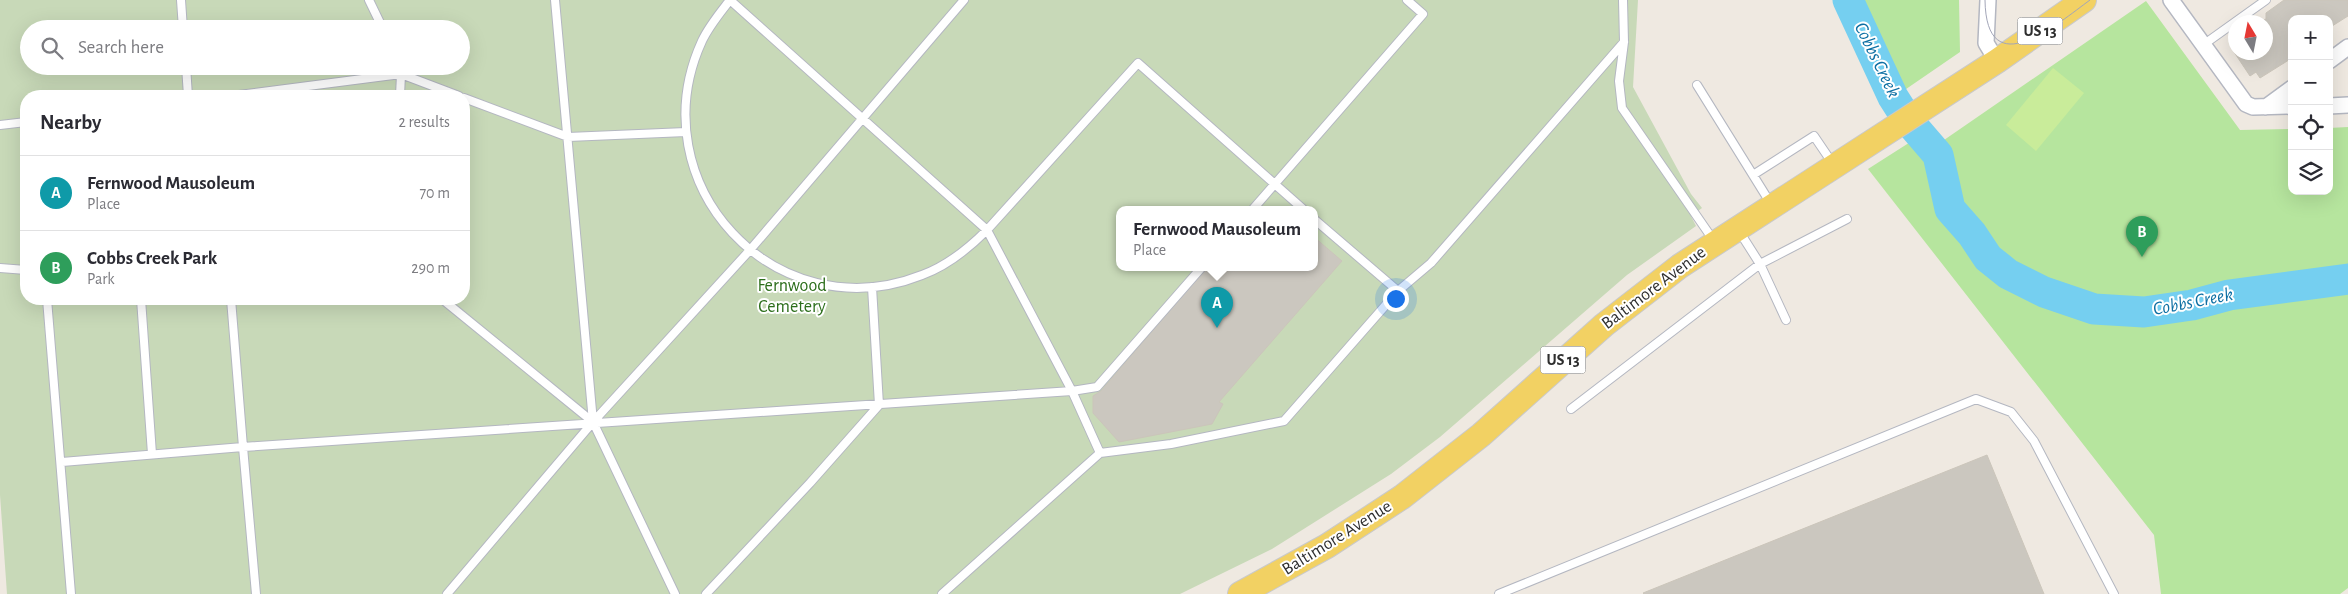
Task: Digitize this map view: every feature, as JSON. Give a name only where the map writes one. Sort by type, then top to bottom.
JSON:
[{"type":"main road","name":"Baltimore Avenue","points":[[1240,594],[1327,546],[1402,497],[1481,435],[1604,325],[1680,266],[1996,61],[2084,0]]},
{"type":"street","points":[[1988,0],[1986,43],[1996,61]]},
{"type":"street","points":[[2171,0],[2246,104],[2253,107],[2288,106]]},
{"type":"street","points":[[2330,60],[2348,48]]},
{"type":"street","points":[[2266,107],[2288,91]]},
{"type":"street","points":[[2333,106],[2348,105]]},
{"type":"lane","points":[[181,0],[182,20]]},
{"type":"lane","points":[[369,0],[379,20]]},
{"type":"lane","points":[[555,0],[593,422],[675,594]]},
{"type":"lane","points":[[1100,453],[1072,390],[987,230],[730,0],[703,39],[688,84],[686,132],[691,159],[700,185],[713,209],[730,231],[750,250],[779,269],[820,284],[872,288],[898,283],[923,275],[946,263],[968,248],[987,230],[1138,63],[1299,206]]},
{"type":"lane","points":[[447,594],[593,422],[750,250],[964,0]]},
{"type":"lane","points":[[1256,206],[1422,14],[1407,0]]},
{"type":"lane","points":[[1623,0],[1624,42],[1619,81],[1622,108],[1715,242]]},
{"type":"lane","points":[[2204,45],[2266,0]]},
{"type":"lane","points":[[942,594],[1100,453],[1171,444],[1284,421],[1398,291],[1431,264],[1624,42]]},
{"type":"lane","points":[[187,75],[188,90]]},
{"type":"lane","points":[[270,90],[367,75]]},
{"type":"lane","points":[[399,75],[400,90]]},
{"type":"lane","points":[[411,75],[445,90]]},
{"type":"lane","points":[[1697,85],[1772,206]]},
{"type":"lane","points":[[470,100],[568,137],[686,132]]},
{"type":"lane","points":[[0,125],[20,123]]},
{"type":"lane","points":[[1754,175],[1814,136],[1834,166]]},
{"type":"lane","points":[[1571,409],[1760,264],[1847,219]]},
{"type":"lane","points":[[1318,222],[1398,291]]},
{"type":"lane","points":[[1738,229],[1760,264],[1786,320]]},
{"type":"lane","points":[[0,268],[20,270]]},
{"type":"lane","points":[[62,462],[593,422],[879,405],[1097,387],[1198,271]]},
{"type":"lane","points":[[706,594],[810,483],[879,405],[872,288]]},
{"type":"lane","points":[[48,305],[62,462],[71,594]]},
{"type":"lane","points":[[142,305],[152,454]]},
{"type":"lane","points":[[231,305],[256,594]]},
{"type":"lane","points":[[449,305],[593,422]]},
{"type":"lane","points":[[1499,594],[1976,399],[2011,412],[2034,441],[2114,594]]},
{"type":"green space","name":"Fernwood Cemetery","points":[[0,0],[1638,0],[1633,87],[1691,194],[1702,208],[1691,216],[1696,226],[1627,275],[1440,437],[1391,474],[1272,549],[1180,594],[7,594],[0,495]]},
{"type":"green space","points":[[1848,0],[1959,0],[1960,52],[1893,98]]},
{"type":"green space","points":[[2146,1],[2240,130],[2288,129],[2288,195],[2333,195],[2333,128],[2348,127],[2348,588],[2340,594],[2161,594],[2154,535],[1868,169],[1915,139],[1923,146],[1931,149]]},
{"type":"green space","points":[[2053,68],[2084,93],[2036,151],[2006,125]]},
{"type":"building","points":[[2284,0],[2348,0],[2348,16],[2333,25],[2333,15],[2288,15],[2288,60],[2260,78],[2256,72],[2250,76],[2239,60],[2273,60],[2273,15],[2266,15],[2266,13]]},
{"type":"building","points":[[1318,240],[1342,261],[1219,402],[1223,404],[1212,424],[1119,442],[1093,413],[1093,396],[1101,391],[1204,271],[1318,271]]},
{"type":"building","points":[[1987,455],[2044,594],[1643,593]]},
{"type":"waterway","name":"Cobbs Creek","points":[[1848,0],[1893,97],[1907,119],[1938,155],[1950,209],[1972,234],[1988,258],[2008,274],[2044,292],[2094,309],[2144,312],[2192,305],[2229,295],[2348,279]]},
{"type":"tram line","points":[[1985,0],[1988,26],[1997,40],[2010,44],[2025,41],[2043,33],[2090,0]]},
{"type":"place","name":"Cobbs Creek Park","points":[[2142,257]]},
{"type":"place","name":"Fernwood Mausoleum","points":[[1217,328]]}]
